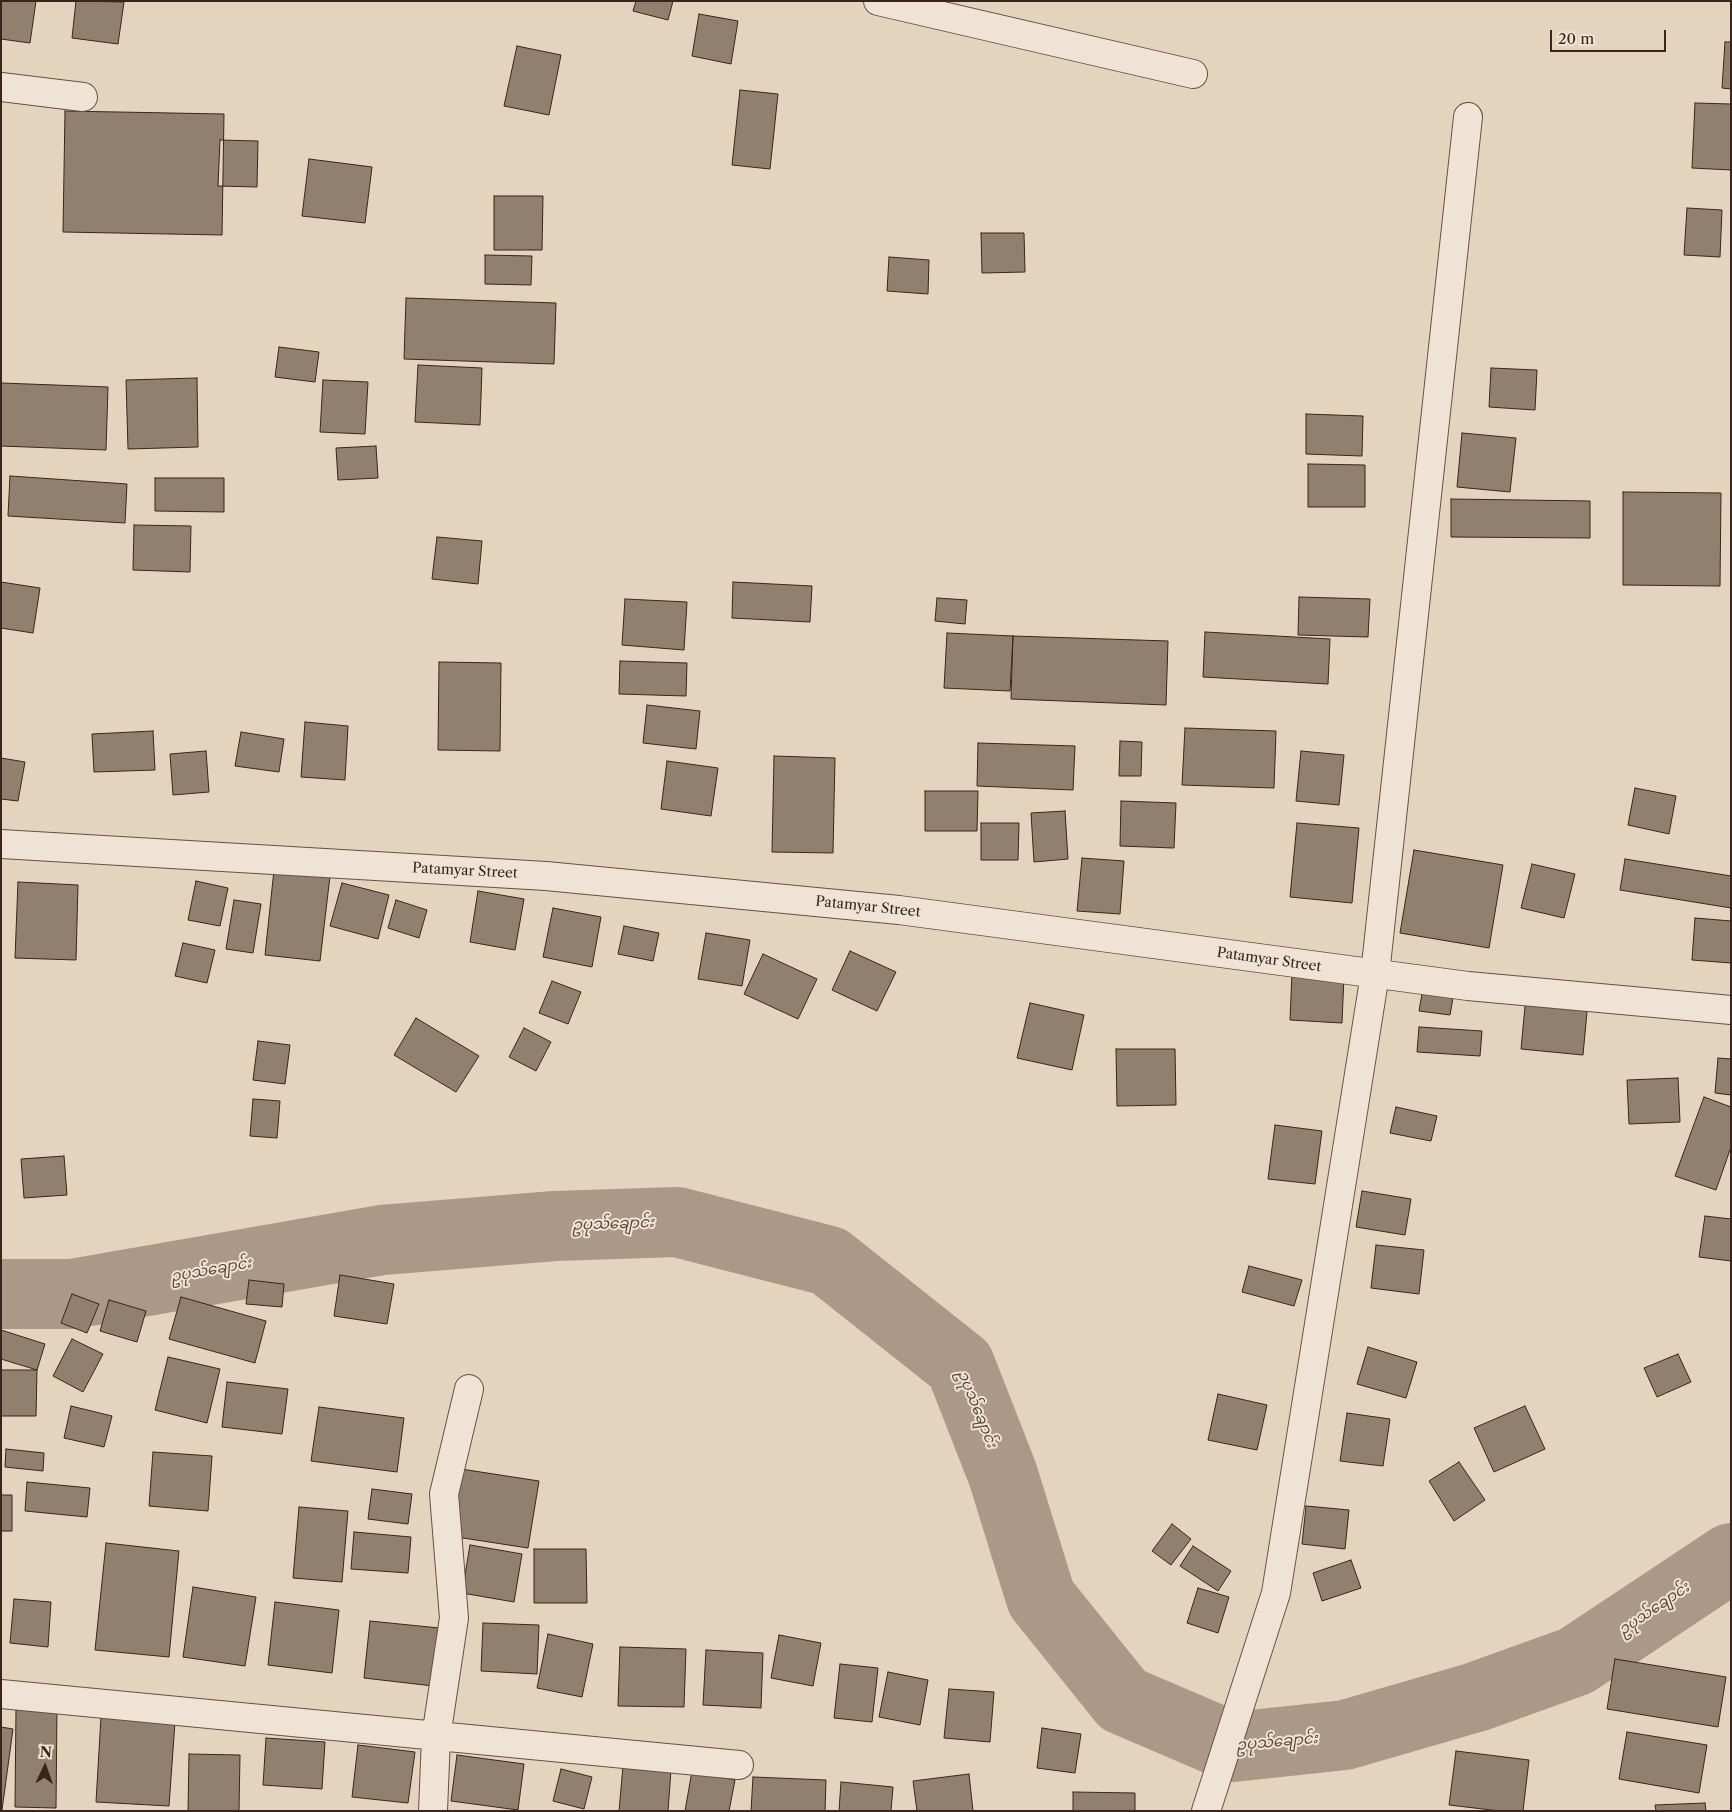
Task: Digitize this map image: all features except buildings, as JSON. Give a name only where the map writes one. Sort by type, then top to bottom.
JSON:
[{"type":"street","points":[[878,1],[1193,74]]},
{"type":"street","points":[[1,87],[83,97]]},
{"type":"street","points":[[1209,1801],[1276,1593],[1375,974],[1468,117]]},
{"type":"street","name":"Patamyar Street","points":[[1,844],[546,876],[899,910],[1468,986],[1731,1010]]},
{"type":"street","points":[[433,1811],[436,1737],[454,1618],[444,1494],[469,1389]]},
{"type":"street","points":[[1,1694],[738,1765]]},
{"type":"waterway","name":"ဥပုသ်ချောင်း","points":[[1,1294],[72,1294],[382,1240],[555,1226],[677,1222],[829,1261],[960,1365],[1003,1475],[1041,1598],[1123,1700],[1233,1747],[1345,1735],[1476,1697],[1576,1661],[1731,1558]]}]
